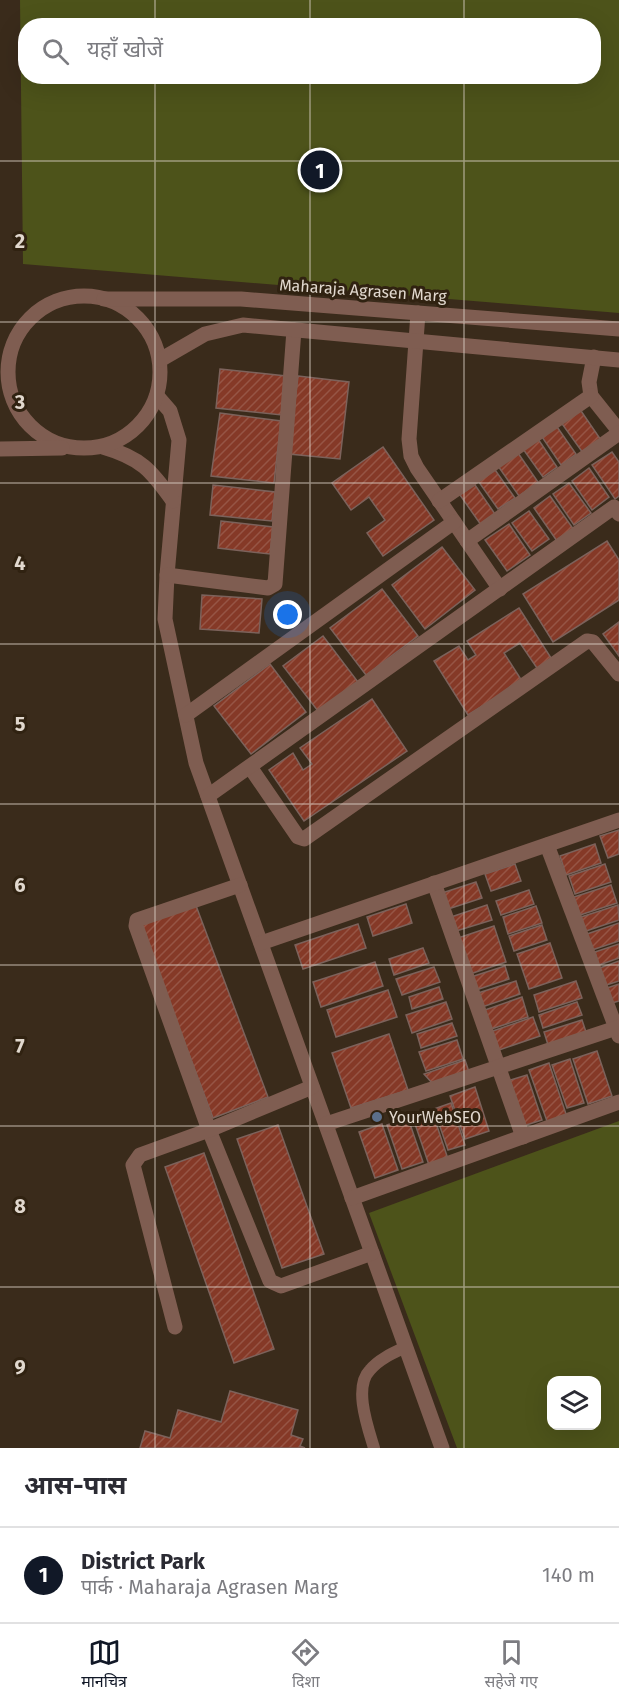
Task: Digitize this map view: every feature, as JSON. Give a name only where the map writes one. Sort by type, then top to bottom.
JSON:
[{"type":"street","points":[[0,357],[32,315],[54,302],[78,296],[104,298],[124,307],[141,321],[153,339],[160,360],[161,378],[157,396],[145,419],[126,436],[103,447],[0,449]]},
{"type":"street","name":"Maharaja Agrasen Marg","points":[[104,298],[241,299],[619,328]]},
{"type":"street","points":[[418,313],[410,439],[411,456],[500,589]]},
{"type":"street","points":[[160,360],[205,334],[243,325],[619,360]]},
{"type":"street","points":[[167,575],[268,588],[275,584],[294,330]]},
{"type":"street","points":[[16,335],[8,358],[8,382],[15,405],[28,425],[41,435],[48,440],[71,448]]},
{"type":"street","points":[[467,541],[619,432],[591,396],[589,382],[594,357]]},
{"type":"street","points":[[157,396],[170,411],[179,440],[165,619],[196,763],[442,1448]]},
{"type":"street","points":[[440,501],[591,396]]},
{"type":"street","points":[[103,447],[125,453],[153,472],[173,501]]},
{"type":"street","points":[[208,796],[617,508]]},
{"type":"street","points":[[186,716],[454,522]]},
{"type":"street","points":[[250,767],[298,837],[304,839],[589,640],[619,674]]},
{"type":"street","points":[[261,942],[619,820]]},
{"type":"street","points":[[326,1124],[618,1030],[547,845]]},
{"type":"street","points":[[434,883],[523,1137]]},
{"type":"street","points":[[240,885],[137,920],[136,926],[209,1130],[270,1281],[281,1286],[372,1253]]},
{"type":"street","points":[[175,1327],[133,1165],[140,1155],[209,1130],[312,1087]]},
{"type":"street","points":[[352,1198],[619,1102]]},
{"type":"lane","points":[[374,1448],[364,1415],[363,1383],[368,1371],[388,1355],[406,1347]]},
{"type":"green space","points":[[20,0],[619,0],[619,313],[23,264],[21,84],[601,84],[601,18],[20,18]]},
{"type":"green space","points":[[619,1121],[619,1448],[457,1448],[369,1213]]},
{"type":"building","points":[[220,369],[286,376],[282,415],[216,408]]},
{"type":"building","points":[[298,376],[349,382],[340,459],[289,454]]},
{"type":"building","points":[[579,408],[601,440],[583,453],[560,421]]},
{"type":"building","points":[[220,413],[281,421],[274,483],[211,476]]},
{"type":"building","points":[[555,424],[576,454],[561,465],[540,434]]},
{"type":"building","points":[[538,439],[557,467],[543,477],[523,449]]},
{"type":"building","points":[[383,447],[434,520],[383,556],[367,533],[385,520],[369,497],[351,510],[332,483]]},
{"type":"building","points":[[612,452],[619,462],[619,496],[615,499],[592,465]]},
{"type":"building","points":[[518,453],[538,482],[519,496],[498,466]]},
{"type":"building","points":[[493,467],[515,498],[498,509],[476,478]]},
{"type":"building","points":[[589,468],[609,497],[592,510],[572,481]]},
{"type":"building","points":[[569,483],[591,513],[574,525],[553,494]]},
{"type":"building","points":[[213,485],[275,492],[272,521],[210,515]]},
{"type":"building","points":[[475,485],[495,514],[481,525],[460,495]]},
{"type":"building","points":[[550,496],[574,530],[557,541],[534,508]]},
{"type":"building","points":[[529,511],[549,539],[532,551],[512,523]]},
{"type":"building","points":[[221,521],[273,527],[270,554],[218,548]]},
{"type":"building","points":[[509,524],[530,555],[507,571],[485,540]]},
{"type":"building","points":[[607,541],[619,560],[619,600],[553,642],[523,594]]},
{"type":"building","points":[[442,547],[475,590],[425,629],[392,585]]},
{"type":"building","points":[[382,589],[418,636],[366,675],[330,628]]},
{"type":"building","points":[[202,595],[262,599],[259,633],[200,629]]},
{"type":"building","points":[[519,608],[553,661],[539,671],[520,643],[504,653],[522,681],[468,715],[434,661],[459,646],[468,660],[476,655],[467,641]]},
{"type":"building","points":[[619,622],[619,656],[603,634]]},
{"type":"building","points":[[323,636],[358,682],[318,711],[283,666]]},
{"type":"building","points":[[270,664],[306,712],[251,754],[214,706]]},
{"type":"building","points":[[372,699],[407,751],[304,821],[269,770],[293,753],[303,770],[312,764],[300,748]]},
{"type":"building","points":[[619,830],[619,854],[608,858],[600,836]]},
{"type":"building","points":[[595,844],[601,863],[566,875],[560,856]]},
{"type":"building","points":[[515,864],[521,881],[491,891],[485,874]]},
{"type":"building","points":[[605,864],[611,882],[575,894],[569,876]]},
{"type":"building","points":[[476,882],[482,898],[445,910],[439,894]]},
{"type":"building","points":[[611,885],[617,903],[580,915],[574,897]]},
{"type":"building","points":[[529,890],[534,904],[501,915],[496,901]]},
{"type":"building","points":[[195,903],[268,1097],[213,1118],[140,924]]},
{"type":"building","points":[[406,904],[412,923],[373,936],[367,917]]},
{"type":"building","points":[[487,905],[492,920],[456,931],[451,917]]},
{"type":"building","points":[[618,905],[619,920],[586,931],[581,917]]},
{"type":"building","points":[[536,906],[542,923],[508,934],[503,917]]},
{"type":"building","points":[[619,923],[619,941],[592,950],[587,934]]},
{"type":"building","points":[[358,924],[366,948],[303,969],[295,945]]},
{"type":"building","points":[[542,925],[547,940],[514,951],[509,936]]},
{"type":"building","points":[[494,926],[506,962],[470,974],[458,938]]},
{"type":"building","points":[[550,943],[562,978],[529,989],[517,954]]},
{"type":"building","points":[[619,944],[619,958],[599,965],[595,952]]},
{"type":"building","points":[[423,948],[429,963],[394,975],[389,959]]},
{"type":"building","points":[[619,961],[619,981],[603,986],[597,969]]},
{"type":"building","points":[[375,962],[383,986],[321,1007],[313,982]]},
{"type":"building","points":[[505,966],[509,979],[476,990],[471,977]]},
{"type":"building","points":[[434,967],[440,982],[402,995],[396,979]]},
{"type":"building","points":[[516,981],[520,994],[482,1007],[478,993]]},
{"type":"building","points":[[576,981],[582,998],[539,1012],[534,995]]},
{"type":"building","points":[[619,984],[619,1001],[612,1003],[607,988]]},
{"type":"building","points":[[439,987],[443,999],[412,1009],[409,997]]},
{"type":"building","points":[[388,990],[397,1017],[336,1037],[327,1010]]},
{"type":"building","points":[[522,997],[528,1017],[488,1030],[482,1011]]},
{"type":"building","points":[[446,1002],[452,1019],[412,1033],[406,1015]]},
{"type":"building","points":[[577,1002],[582,1015],[543,1028],[539,1015]]},
{"type":"building","points":[[533,1017],[540,1036],[496,1051],[490,1032]]},
{"type":"building","points":[[582,1020],[587,1035],[549,1048],[544,1032]]},
{"type":"building","points":[[452,1023],[457,1036],[421,1048],[417,1034]]},
{"type":"building","points":[[389,1034],[408,1090],[351,1108],[332,1053]]},
{"type":"building","points":[[457,1040],[463,1059],[426,1071],[419,1052]]},
{"type":"building","points":[[597,1051],[612,1096],[588,1104],[573,1059]]},
{"type":"building","points":[[570,1059],[584,1103],[567,1108],[552,1065]]},
{"type":"building","points":[[465,1060],[469,1072],[432,1083],[424,1074]]},
{"type":"building","points":[[549,1063],[567,1117],[548,1124],[529,1070]]},
{"type":"building","points":[[527,1075],[542,1120],[523,1126],[507,1081]]},
{"type":"building","points":[[475,1087],[489,1131],[465,1139],[450,1096]]},
{"type":"building","points":[[451,1103],[465,1145],[448,1150],[434,1109]]},
{"type":"building","points":[[432,1111],[448,1159],[429,1165],[413,1118]]},
{"type":"building","points":[[408,1118],[423,1162],[402,1169],[387,1125]]},
{"type":"building","points":[[382,1124],[398,1170],[375,1178],[359,1132]]},
{"type":"building","points":[[278,1125],[324,1254],[282,1268],[237,1139]]},
{"type":"building","points":[[204,1153],[274,1349],[234,1363],[165,1167]]},
{"type":"building","points":[[230,1391],[298,1410],[291,1435],[303,1439],[300,1446],[305,1448],[140,1448],[145,1431],[170,1438],[178,1410],[221,1422]]},
{"type":"place","name":"District Park","points":[[320,170]]},
{"type":"place","name":"YourWebSEO","points":[[377,1117]]}]
